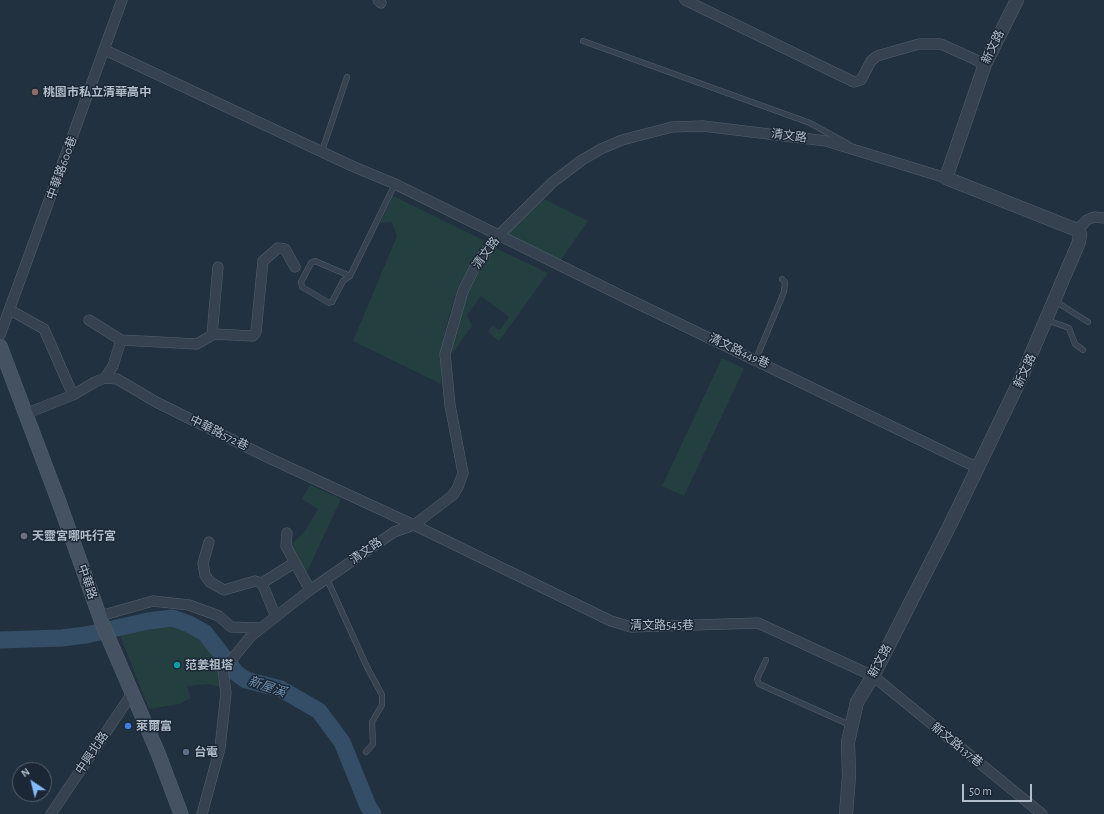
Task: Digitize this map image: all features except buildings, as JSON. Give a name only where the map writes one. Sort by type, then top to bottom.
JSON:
[{"type":"main road","name":"中華路","points":[[0,346],[59,502],[107,637],[133,692],[181,814]]},
{"type":"street","name":"中華路600巷","points":[[0,335],[106,50],[122,0]]},
{"type":"street","points":[[685,0],[854,82],[861,80],[871,61],[877,56],[919,44],[941,44],[985,64]]},
{"type":"street","name":"新文路","points":[[946,178],[985,64],[1017,0]]},
{"type":"street","name":"清文路449巷","points":[[106,50],[352,166],[395,184],[624,297],[756,359],[978,468]]},
{"type":"street","name":"清文路","points":[[202,814],[220,748],[226,693],[223,670],[225,667],[260,628],[310,590],[394,532],[414,525],[453,495],[458,487],[463,473],[450,405],[445,354],[463,292],[477,263],[499,235],[553,182],[582,160],[601,149],[622,140],[672,127],[704,126],[826,141],[946,178]]},
{"type":"street","points":[[946,178],[1077,230],[1087,220],[1094,216],[1104,218]]},
{"type":"street","name":"新文路","points":[[846,814],[849,776],[848,742],[856,702],[873,676],[1022,378],[1079,242],[1080,234],[1077,230]]},
{"type":"street","points":[[89,320],[121,340],[197,344],[212,335],[220,333],[253,336],[256,332],[263,261],[278,248],[285,249],[295,267]]},
{"type":"street","points":[[212,335],[218,267]]},
{"type":"street","points":[[10,310],[44,329],[73,395]]},
{"type":"street","points":[[25,414],[73,395],[105,378],[113,366],[121,340]]},
{"type":"street","name":"中華路572巷","points":[[105,378],[117,379],[156,402],[264,455],[414,525]]},
{"type":"street","name":"清文路545巷","points":[[414,525],[611,621],[630,627],[758,623],[873,676]]},
{"type":"street","points":[[287,533],[286,546],[310,590]]},
{"type":"street","points":[[209,542],[203,563],[205,576],[210,582],[224,590],[242,583],[255,581],[262,583],[294,563]]},
{"type":"street","points":[[262,583],[276,617]]},
{"type":"street","points":[[101,620],[153,601],[189,605],[219,616],[232,627],[260,628]]},
{"type":"street","name":"新文路137巷","points":[[873,676],[1042,814]]},
{"type":"street","name":"中興北路","points":[[51,814],[133,692]]},
{"type":"lane","points":[[583,41],[810,123],[867,154]]},
{"type":"lane","points":[[322,151],[347,77]]},
{"type":"lane","points":[[350,276],[315,260],[311,263],[301,282],[302,287],[329,303],[332,302],[343,280],[350,276],[395,184]]},
{"type":"lane","points":[[756,359],[784,292],[785,282],[782,279]]},
{"type":"lane","points":[[1055,301],[1088,322]]},
{"type":"lane","points":[[1047,320],[1069,328],[1075,344],[1083,350]]},
{"type":"lane","points":[[327,579],[382,695],[382,705],[372,722],[373,744],[366,752]]},
{"type":"lane","points":[[766,660],[757,679],[759,684],[851,726]]},
{"type":"green space","points":[[393,196],[485,241],[458,288],[448,319],[441,352],[441,384],[353,341],[397,236],[392,222],[380,223]]},
{"type":"green space","points":[[544,199],[588,221],[556,267],[500,240]]},
{"type":"green space","points":[[493,247],[548,273],[499,341],[488,332],[492,326],[500,330],[509,317],[481,296],[467,315],[472,326],[452,354],[452,346],[468,292]]},
{"type":"green space","points":[[722,358],[744,369],[684,496],[662,486]]},
{"type":"green space","points":[[310,485],[341,499],[305,576],[290,546],[305,531],[318,509],[302,499]]},
{"type":"green space","points":[[160,622],[190,625],[215,649],[223,663],[218,676],[220,687],[208,684],[187,686],[191,698],[179,704],[149,709],[119,633]]},
{"type":"waterway","name":"新屋溪","points":[[0,640],[62,638],[86,635],[148,621],[172,618],[189,624],[205,633],[236,673],[246,680],[281,689],[319,711],[342,742],[368,806],[373,814]]},
{"type":"place","name":"桃園市私立清華高中","points":[[35,92]]},
{"type":"place","name":"天靈宮哪吒行宮","points":[[24,536]]},
{"type":"place","name":"范姜祖塔","points":[[177,665]]},
{"type":"place","name":"萊爾富","points":[[128,726]]},
{"type":"place","name":"台電","points":[[186,752]]}]
